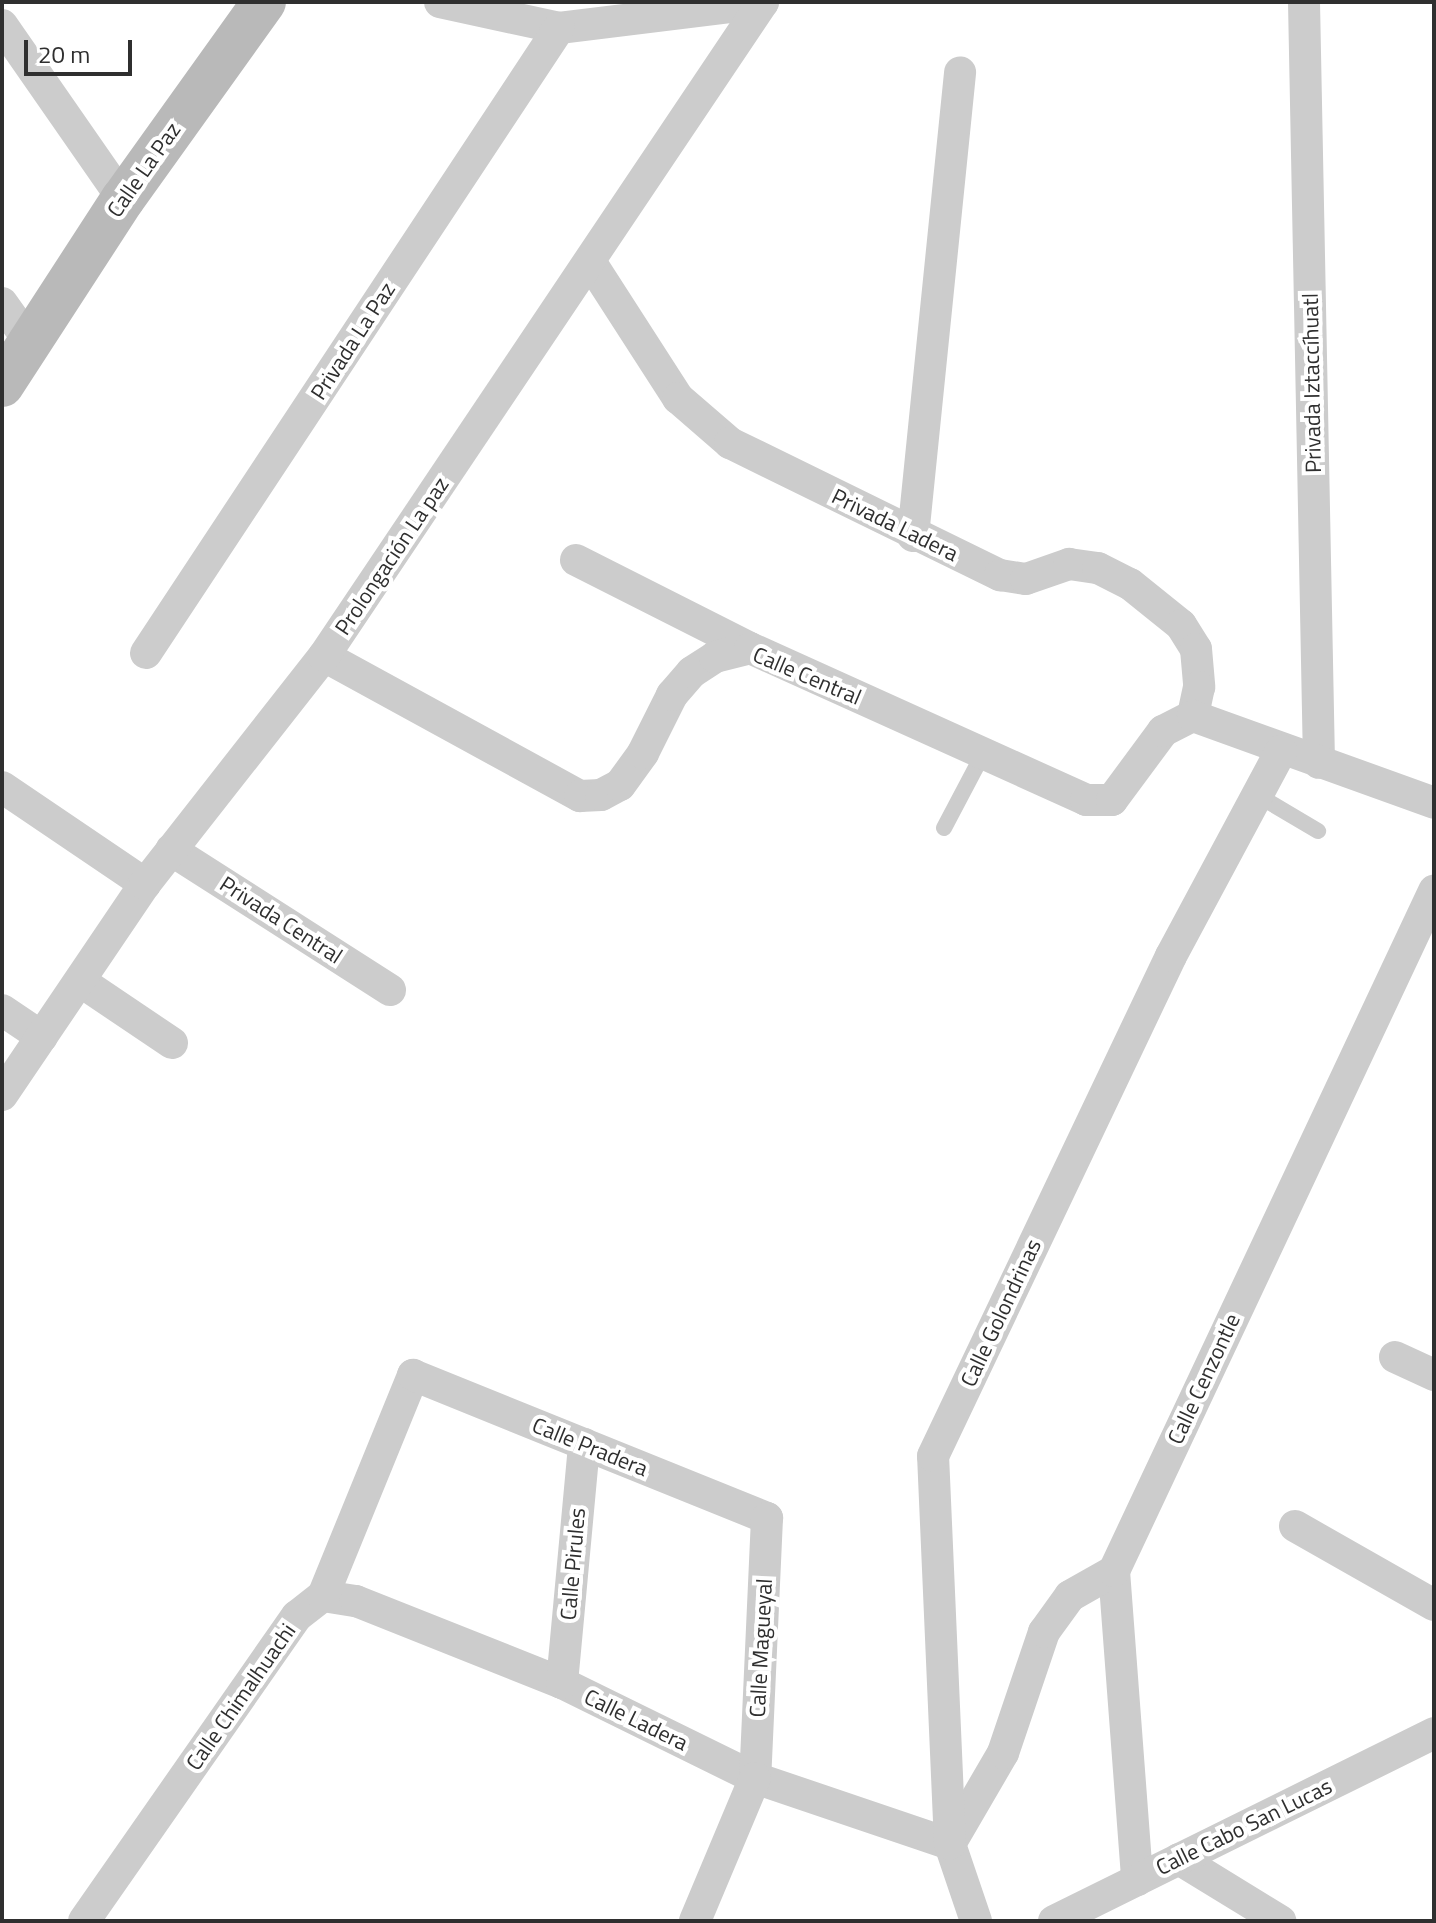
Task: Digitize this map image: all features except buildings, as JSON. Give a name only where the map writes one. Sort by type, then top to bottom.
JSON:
[{"type":"main road","name":"Calle La Paz","points":[[2,385],[123,199],[264,2]]},
{"type":"street","points":[[440,2],[559,28],[763,3]]},
{"type":"street","name":"Privada Iztaccíhuatl","points":[[1304,2],[1319,763]]},
{"type":"street","name":"Prolongación La paz","points":[[2,1095],[145,884],[324,656],[763,3]]},
{"type":"street","points":[[2,25],[123,199]]},
{"type":"street","name":"Privada La Paz","points":[[146,653],[559,28]]},
{"type":"street","points":[[913,536],[960,72]]},
{"type":"street","name":"Privada Ladera","points":[[591,263],[678,398],[730,443],[913,536],[1000,575],[1026,579],[1069,564],[1098,568],[1130,584],[1181,625],[1196,649],[1199,687],[1193,716]]},
{"type":"street","points":[[2,303],[29,341]]},
{"type":"street","points":[[576,560],[750,648]]},
{"type":"street","name":"Calle Central","points":[[324,656],[580,796],[601,795],[620,785],[643,753],[672,695],[692,672],[715,657],[750,648],[982,756],[1086,800],[1112,800],[1163,731],[1193,716]]},
{"type":"street","points":[[1193,716],[1281,751],[1434,803]]},
{"type":"street","name":"Calle Golondrinas","points":[[976,1921],[950,1844],[933,1456],[1171,956],[1281,751]]},
{"type":"street","points":[[2,787],[145,884]]},
{"type":"street","name":"Privada Central","points":[[171,850],[390,990]]},
{"type":"street","name":"Calle Cenzontle","points":[[1114,1571],[1434,891]]},
{"type":"street","points":[[80,981],[172,1043]]},
{"type":"street","points":[[2,1010],[42,1037]]},
{"type":"street","points":[[1395,1357],[1434,1375]]},
{"type":"street","name":"Calle Pradera","points":[[413,1375],[767,1518]]},
{"type":"street","name":"Calle Chimalhuachi","points":[[84,1921],[297,1616],[323,1596],[413,1375]]},
{"type":"street","name":"Calle Pirules","points":[[562,1683],[584,1444]]},
{"type":"street","name":"Calle Magueyal","points":[[755,1778],[767,1518]]},
{"type":"street","points":[[1295,1526],[1434,1605]]},
{"type":"street","points":[[950,1844],[1003,1753],[1044,1632],[1070,1596],[1114,1571],[1137,1880]]},
{"type":"street","name":"Calle Ladera","points":[[323,1596],[356,1601],[562,1683],[755,1778],[950,1844]]},
{"type":"street","name":"Calle Cabo San Lucas","points":[[1054,1921],[1434,1733]]},
{"type":"street","points":[[695,1921],[755,1778]]},
{"type":"street","points":[[1179,1859],[1280,1921]]},
{"type":"lane","points":[[944,828],[982,756]]},
{"type":"lane","points":[[1257,795],[1318,831]]}]
